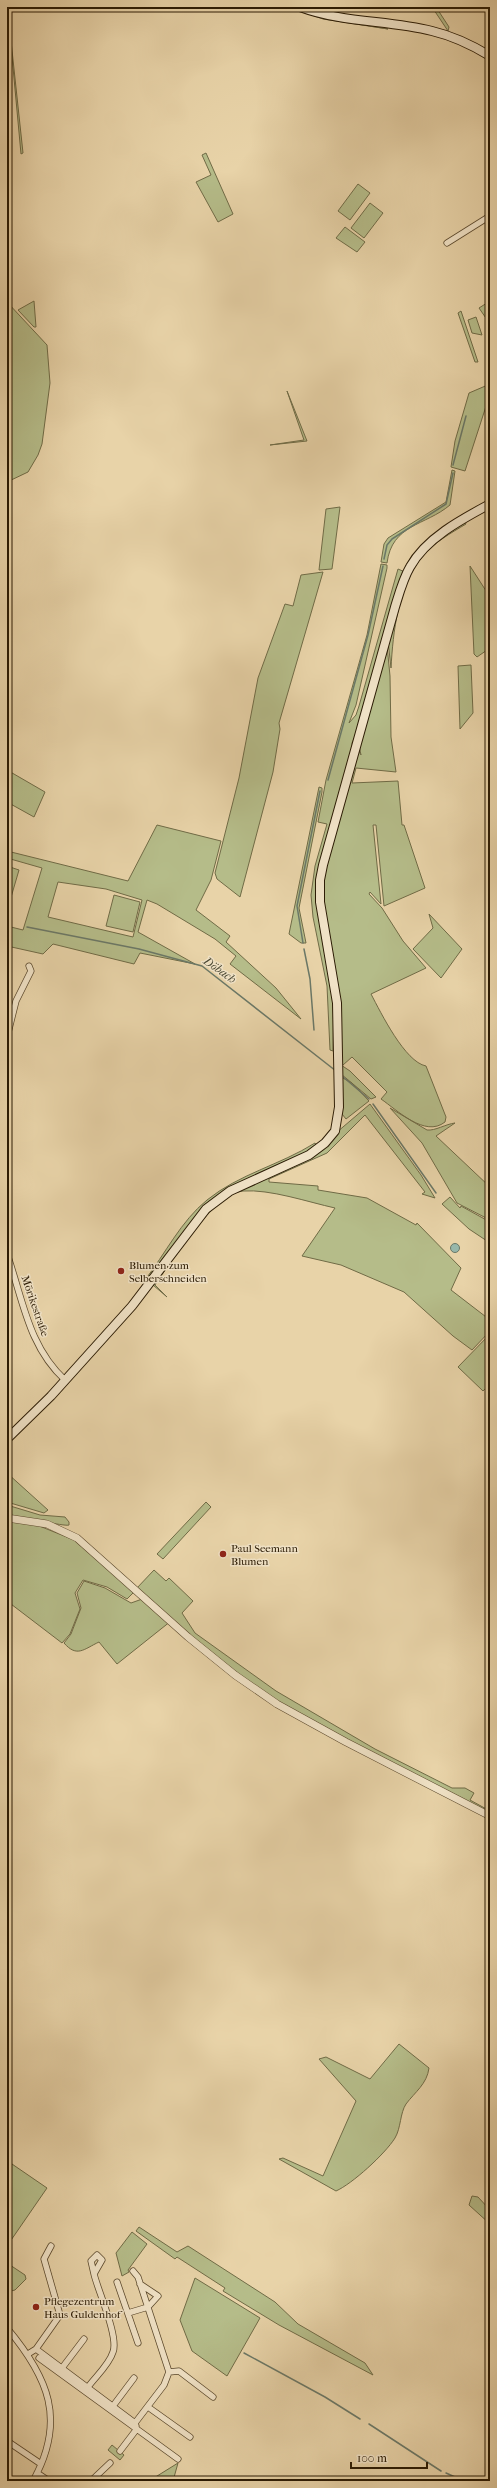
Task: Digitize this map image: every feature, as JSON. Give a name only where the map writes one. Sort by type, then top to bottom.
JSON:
[{"type":"main road","points":[[300,7],[345,19],[431,30],[467,43],[490,56]]},
{"type":"main road","points":[[7,1439],[66,1380],[135,1302],[197,1219],[210,1205],[239,1187],[302,1158],[325,1143],[335,1131],[338,1121],[339,1077],[335,987],[319,895],[323,865],[395,607],[407,572],[414,559],[429,544],[490,504]]},
{"type":"street","points":[[447,243],[490,216]]},
{"type":"street","points":[[7,1037],[16,1000],[31,971],[29,966]]},
{"type":"street","name":"Mörikestraße","points":[[7,1254],[33,1335],[47,1360],[66,1380]]},
{"type":"street","points":[[7,1518],[48,1524],[77,1538],[212,1656],[277,1704],[346,1742],[490,1816]]},
{"type":"street","points":[[28,2354],[36,2349],[60,2315],[44,2259],[50,2246]]},
{"type":"street","points":[[120,2451],[136,2430],[136,2423],[164,2385],[169,2372],[148,2307],[134,2271]]},
{"type":"street","points":[[88,2387],[110,2358],[115,2344],[94,2274]]},
{"type":"street","points":[[117,2282],[138,2343]]},
{"type":"street","points":[[128,2313],[148,2307],[158,2296],[140,2284]]},
{"type":"street","points":[[7,2328],[28,2354],[40,2374],[49,2400],[49,2438],[41,2464],[33,2481]]},
{"type":"street","points":[[62,2368],[84,2339]]},
{"type":"street","points":[[36,2349],[136,2423]]},
{"type":"street","points":[[39,2358],[136,2430],[178,2459]]},
{"type":"street","points":[[169,2372],[179,2372],[214,2397]]},
{"type":"street","points":[[114,2406],[134,2378]]},
{"type":"street","points":[[148,2407],[190,2437]]},
{"type":"street","points":[[7,2441],[41,2464]]},
{"type":"street","points":[[91,2481],[110,2463]]},
{"type":"street","points":[[37,2473],[49,2481]]},
{"type":"green space","points":[[289,7],[345,22],[388,29],[323,19]]},
{"type":"green space","points":[[432,7],[436,7],[449,27],[448,31]]},
{"type":"green space","points":[[8,13],[23,153],[21,154]]},
{"type":"green space","points":[[206,153],[233,214],[218,222],[196,182],[211,175],[202,155]]},
{"type":"green space","points":[[358,184],[370,193],[350,220],[338,211]]},
{"type":"green space","points":[[370,203],[383,213],[364,238],[351,228]]},
{"type":"green space","points":[[345,227],[365,242],[357,252],[336,238]]},
{"type":"green space","points":[[34,301],[36,327],[34,327],[18,310]]},
{"type":"green space","points":[[490,301],[490,324],[479,308]]},
{"type":"green space","points":[[7,302],[47,345],[50,383],[42,444],[38,455],[28,472],[7,482]]},
{"type":"green space","points":[[461,311],[478,362],[475,362],[458,313]]},
{"type":"green space","points":[[476,317],[482,335],[472,333],[468,320]]},
{"type":"green space","points":[[490,384],[490,394],[465,471],[451,467],[455,441],[469,393]]},
{"type":"green space","points":[[287,391],[307,441],[270,445],[304,440]]},
{"type":"green space","points":[[452,470],[455,471],[450,505],[403,533],[395,540],[390,550],[387,563],[381,562],[384,544],[388,538],[446,502]]},
{"type":"green space","points":[[340,507],[332,569],[319,570],[326,509]]},
{"type":"green space","points":[[465,522],[466,524],[442,539],[426,552],[407,582],[402,595],[395,625],[391,668],[388,641],[402,593],[412,567],[430,546]]},
{"type":"green space","points":[[381,564],[387,565],[387,568],[356,705],[349,723],[356,715],[359,706],[398,569],[405,572],[359,728],[352,743],[353,751],[319,873],[334,995],[333,1051],[330,1050],[327,986],[313,917],[311,895],[315,866],[327,824],[318,822],[326,780],[367,635]]},
{"type":"green space","points":[[470,566],[490,597],[490,648],[477,657],[474,654]]},
{"type":"green space","points":[[323,572],[279,723],[280,729],[273,772],[240,897],[217,879],[215,873],[239,778],[258,678],[285,604],[293,606],[301,575]]},
{"type":"green space","points":[[387,645],[390,676],[391,737],[396,772],[356,768],[352,783],[398,781],[402,825],[404,825],[425,888],[384,906],[376,825],[373,825],[381,904],[370,892],[369,894],[382,908],[403,941],[426,968],[371,994],[394,1036],[410,1056],[418,1063],[426,1066],[446,1117],[445,1122],[437,1126],[429,1127],[412,1121],[381,1099],[387,1092],[352,1057],[343,1065],[341,1063],[322,902],[322,880],[358,749],[361,755],[359,745]]},
{"type":"green space","points":[[471,665],[473,713],[460,729],[458,666]]},
{"type":"green space","points":[[7,770],[45,792],[34,817],[7,802]]},
{"type":"green space","points":[[319,787],[322,788],[322,792],[299,908],[306,943],[301,943],[289,934]]},
{"type":"green space","points":[[157,825],[221,841],[211,880],[196,910],[230,936],[226,942],[276,988],[301,1019],[230,964],[236,956],[215,939],[157,904],[147,900],[138,932],[195,964],[140,953],[134,964],[53,944],[43,954],[7,946],[7,926],[23,930],[42,868],[7,858],[7,851],[128,881]],"holes":[[[58,882],[106,889],[142,900],[133,937],[48,917]]]},
{"type":"green space","points":[[7,866],[19,870],[7,911]]},
{"type":"green space","points":[[114,895],[140,902],[133,932],[106,926]]},
{"type":"green space","points":[[429,914],[462,949],[441,978],[413,949],[433,928]]},
{"type":"green space","points":[[341,1065],[350,1071],[376,1097],[371,1099],[341,1074]]},
{"type":"green space","points":[[341,1077],[352,1083],[369,1101],[346,1119],[342,1114]]},
{"type":"green space","points":[[370,1104],[421,1175],[435,1198],[422,1194],[425,1192],[365,1115],[327,1153],[269,1179],[269,1182],[318,1186],[318,1190],[367,1198],[416,1225],[417,1223],[461,1268],[451,1290],[490,1320],[490,1331],[472,1350],[453,1336],[404,1292],[341,1265],[302,1256],[335,1208],[289,1196],[265,1192],[243,1191],[232,1195],[219,1203],[194,1230],[155,1285],[167,1297],[153,1285],[203,1215],[231,1193],[303,1161]]},
{"type":"green space","points":[[390,1108],[427,1130],[455,1123],[436,1136],[490,1187],[490,1220],[457,1203],[422,1143]]},
{"type":"green space","points":[[315,1143],[319,1149],[219,1198],[148,1282],[145,1280],[181,1228],[207,1200],[232,1183],[288,1158]]},
{"type":"green space","points":[[450,1197],[460,1208],[461,1206],[490,1222],[490,1243],[469,1229],[442,1204]]},
{"type":"green space","points":[[490,1334],[490,1384],[483,1391],[458,1367]]},
{"type":"green space","points":[[7,1473],[48,1510],[44,1513],[7,1502]]},
{"type":"green space","points":[[206,1502],[211,1507],[163,1559],[157,1554]]},
{"type":"green space","points":[[7,1505],[40,1515],[65,1517],[69,1522],[69,1525],[7,1515]]},
{"type":"green space","points":[[7,1521],[37,1525],[74,1540],[134,1592],[127,1599],[107,1587],[83,1580],[75,1593],[80,1609],[70,1634],[62,1643],[7,1601]]},
{"type":"green space","points":[[154,1570],[166,1581],[169,1578],[193,1601],[182,1613],[195,1633],[276,1691],[375,1749],[452,1788],[465,1788],[474,1793],[470,1800],[490,1811],[490,1816],[277,1704],[171,1621],[117,1664],[99,1642],[81,1651],[73,1650],[64,1643],[71,1634],[81,1608],[77,1593],[84,1581],[105,1588],[131,1603],[145,1598],[136,1589]]},
{"type":"green space","points":[[399,2044],[429,2068],[428,2074],[420,2088],[406,2104],[395,2138],[376,2160],[351,2182],[336,2191],[279,2159],[283,2158],[323,2176],[356,2101],[319,2059],[326,2057],[370,2079]]},
{"type":"green space","points":[[12,2164],[47,2188],[7,2246],[7,2170]]},
{"type":"green space","points":[[472,2196],[478,2197],[490,2210],[490,2224],[469,2205]]},
{"type":"green space","points":[[139,2227],[177,2252],[188,2246],[275,2302],[298,2324],[365,2363],[373,2375],[279,2325],[223,2291],[225,2288],[177,2257],[175,2259],[136,2231]]},
{"type":"green space","points":[[132,2232],[147,2244],[128,2270],[129,2272],[122,2276],[116,2253]]},
{"type":"green space","points":[[7,2263],[25,2275],[26,2279],[15,2290],[7,2292]]},
{"type":"green space","points":[[195,2278],[260,2318],[227,2376],[192,2351],[180,2320]]},
{"type":"green space","points":[[112,2445],[124,2455],[120,2460],[108,2450]]},
{"type":"green space","points":[[178,2463],[173,2481],[149,2481]]},
{"type":"shaded area","points":[[455,1243],[460,1248],[455,1253],[450,1248]]},
{"type":"waterway","points":[[453,465],[466,416]]},
{"type":"waterway","points":[[384,559],[387,545],[392,539],[446,504],[453,473]]},
{"type":"waterway","points":[[328,780],[368,635],[383,566]]},
{"type":"waterway","points":[[303,943],[297,906],[320,791]]},
{"type":"waterway","name":"Döbach","points":[[27,927],[139,949],[202,966],[336,1071]]},
{"type":"waterway","points":[[304,949],[310,979],[314,1030]]},
{"type":"waterway","name":"Döbach","points":[[342,1076],[369,1099]]},
{"type":"waterway","name":"Döbach","points":[[373,1104],[436,1193]]},
{"type":"waterway","points":[[244,2353],[325,2397],[360,2419]]},
{"type":"waterway","points":[[369,2424],[441,2471]]},
{"type":"waterway","points":[[446,2473],[464,2481]]},
{"type":"place","name":"Blumen zum Selberschneiden","points":[[121,1271]]},
{"type":"place","name":"Paul Seemann Blumen","points":[[223,1554]]},
{"type":"place","name":"Pflegezentrum Haus Guldenhof","points":[[36,2307]]}]
